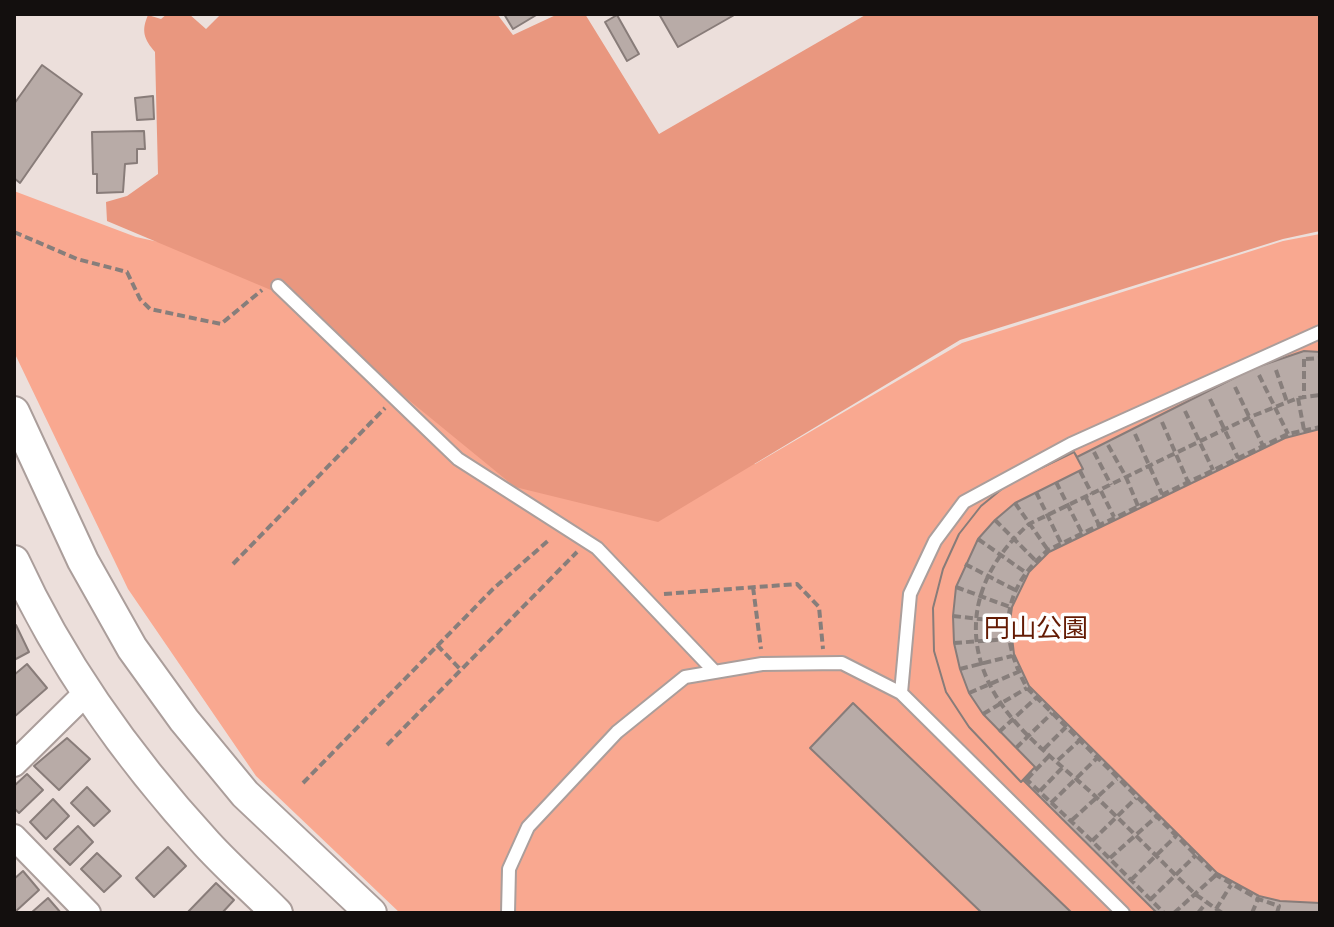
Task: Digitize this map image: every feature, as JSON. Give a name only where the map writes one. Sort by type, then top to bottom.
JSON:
[{"type":"street","points":[[14,412],[83,561],[132,648],[184,720],[245,794],[371,913]]},
{"type":"street","points":[[14,561],[26,587],[88,691],[172,804],[209,846],[277,913]]},
{"type":"street","points":[[14,764],[88,691]]},
{"type":"street","points":[[14,837],[88,913]]},
{"type":"lane","points":[[278,286],[458,459],[597,548],[715,672]]},
{"type":"lane","points":[[901,693],[910,594],[935,541],[964,502],[1071,444],[1320,332]]},
{"type":"lane","points":[[508,913],[509,869],[528,827],[617,732],[685,677],[762,664],[842,663],[901,693],[1123,913]]},
{"type":"path","points":[[14,232],[77,259],[127,272],[140,299],[150,309],[221,324],[263,290],[278,286]]},
{"type":"path","points":[[1304,359],[1301,397],[1304,430]]},
{"type":"path","points":[[1274,367],[1287,402]]},
{"type":"path","points":[[1258,373],[1288,434]]},
{"type":"path","points":[[1234,384],[1263,446]]},
{"type":"path","points":[[1222,913],[1195,894],[1012,719],[989,683],[976,641],[974,618],[987,575],[1012,539],[1029,524],[1250,417],[1301,397],[1320,395]]},
{"type":"path","points":[[1208,396],[1238,458]]},
{"type":"path","points":[[233,564],[395,398]]},
{"type":"path","points":[[1184,408],[1213,470]]},
{"type":"path","points":[[1160,419],[1188,482]]},
{"type":"path","points":[[1277,913],[1279,906],[1258,899],[1216,875],[1027,688],[1012,656],[1007,622],[1015,590],[1025,572],[1048,550],[1288,434],[1320,427]]},
{"type":"path","points":[[1134,432],[1162,494]]},
{"type":"path","points":[[1108,445],[1138,506]]},
{"type":"path","points":[[1094,452],[1111,485]]},
{"type":"path","points":[[1080,471],[1099,525]]},
{"type":"path","points":[[1056,482],[1082,533]]},
{"type":"path","points":[[1101,490],[1114,517]]},
{"type":"path","points":[[1036,492],[1061,543]]},
{"type":"path","points":[[1015,503],[1048,550]]},
{"type":"path","points":[[995,520],[1035,560]]},
{"type":"path","points":[[303,783],[493,589],[563,527]]},
{"type":"path","points":[[978,539],[1025,572]]},
{"type":"path","points":[[387,745],[587,542]]},
{"type":"path","points":[[965,564],[1015,590]]},
{"type":"path","points":[[642,595],[797,584],[819,607],[824,663]]},
{"type":"path","points":[[753,587],[762,664]]},
{"type":"path","points":[[956,587],[1010,607]]},
{"type":"path","points":[[953,616],[1007,622]]},
{"type":"path","points":[[954,643],[1009,639]]},
{"type":"path","points":[[437,645],[460,669]]},
{"type":"path","points":[[960,669],[1012,656]]},
{"type":"path","points":[[969,693],[1018,672]]},
{"type":"path","points":[[983,714],[1027,688]]},
{"type":"path","points":[[999,732],[1037,697]]},
{"type":"path","points":[[1016,748],[1052,713]]},
{"type":"path","points":[[1044,749],[1066,727]]},
{"type":"path","points":[[1057,761],[1080,740]]},
{"type":"path","points":[[1050,755],[1026,779],[1164,913]]},
{"type":"path","points":[[1051,803],[1097,758]]},
{"type":"path","points":[[1039,792],[1063,767]]},
{"type":"path","points":[[1072,821],[1117,779]]},
{"type":"path","points":[[1092,841],[1136,798]]},
{"type":"path","points":[[1110,858],[1156,817]]},
{"type":"path","points":[[1131,880],[1176,836]]},
{"type":"path","points":[[1150,900],[1196,855]]},
{"type":"path","points":[[1174,913],[1216,875]]},
{"type":"path","points":[[1216,909],[1231,885]]},
{"type":"path","points":[[1252,913],[1258,899]]},
{"type":"path","points":[[1198,913],[1206,903]]},
{"type":"green space","name":"円山公園","points":[[14,191],[136,237],[287,270],[508,447],[755,464],[962,343],[1283,241],[1320,234],[1320,913],[400,913],[256,776],[128,589],[14,352]]},
{"type":"shaded area","points":[[167,14],[189,14],[206,29],[221,14],[497,14],[513,35],[558,14],[585,14],[659,134],[867,14],[1320,14],[1320,231],[1283,239],[960,340],[658,522],[515,487],[278,293],[107,221],[106,202],[127,196],[158,174],[155,52],[144,30],[148,15],[161,19]]},
{"type":"building","points":[[504,14],[538,14],[513,29]]},
{"type":"building","points":[[659,14],[736,14],[678,47]]},
{"type":"building","points":[[617,15],[639,54],[627,61],[605,22]]},
{"type":"building","points":[[42,65],[82,94],[20,183],[14,178],[14,104]]},
{"type":"building","points":[[153,96],[154,119],[137,120],[135,98]]},
{"type":"building","points":[[144,131],[145,149],[137,149],[137,163],[125,164],[123,192],[97,193],[97,174],[93,174],[92,132]]},
{"type":"building","points":[[1304,351],[1320,352],[1320,429],[1285,438],[1049,552],[1029,572],[1012,607],[1010,621],[1014,654],[1029,686],[1217,873],[1259,896],[1280,901],[1320,903],[1320,913],[1157,913],[1023,780],[1021,782],[969,727],[946,692],[934,651],[933,608],[943,569],[959,534],[981,506],[1008,484],[1074,452],[1077,457],[1254,368]]},
{"type":"building","points":[[1074,452],[1083,469],[1015,503],[995,520],[978,539],[956,587],[954,643],[960,669],[969,693],[983,714],[1035,767],[1021,782],[969,727],[946,692],[934,651],[933,608],[943,569],[959,534],[981,506],[1008,484]]},
{"type":"building","points":[[14,626],[29,652],[14,660]]},
{"type":"building","points":[[27,664],[47,688],[14,717],[14,675]]},
{"type":"building","points":[[853,703],[1072,913],[982,913],[810,748]]},
{"type":"building","points":[[67,738],[90,759],[59,790],[34,766]]},
{"type":"building","points":[[27,774],[43,790],[19,813],[14,808],[14,786]]},
{"type":"building","points":[[87,787],[110,811],[94,826],[71,803]]},
{"type":"building","points":[[53,799],[69,816],[46,839],[30,822]]},
{"type":"building","points":[[78,826],[93,842],[70,865],[54,849]]},
{"type":"building","points":[[168,847],[186,866],[154,897],[136,878]]},
{"type":"building","points":[[97,853],[121,876],[104,892],[81,869]]},
{"type":"building","points":[[23,871],[39,890],[15,912],[14,879]]},
{"type":"building","points":[[216,883],[234,900],[222,913],[187,913]]},
{"type":"building","points":[[48,898],[61,913],[31,913]]}]
